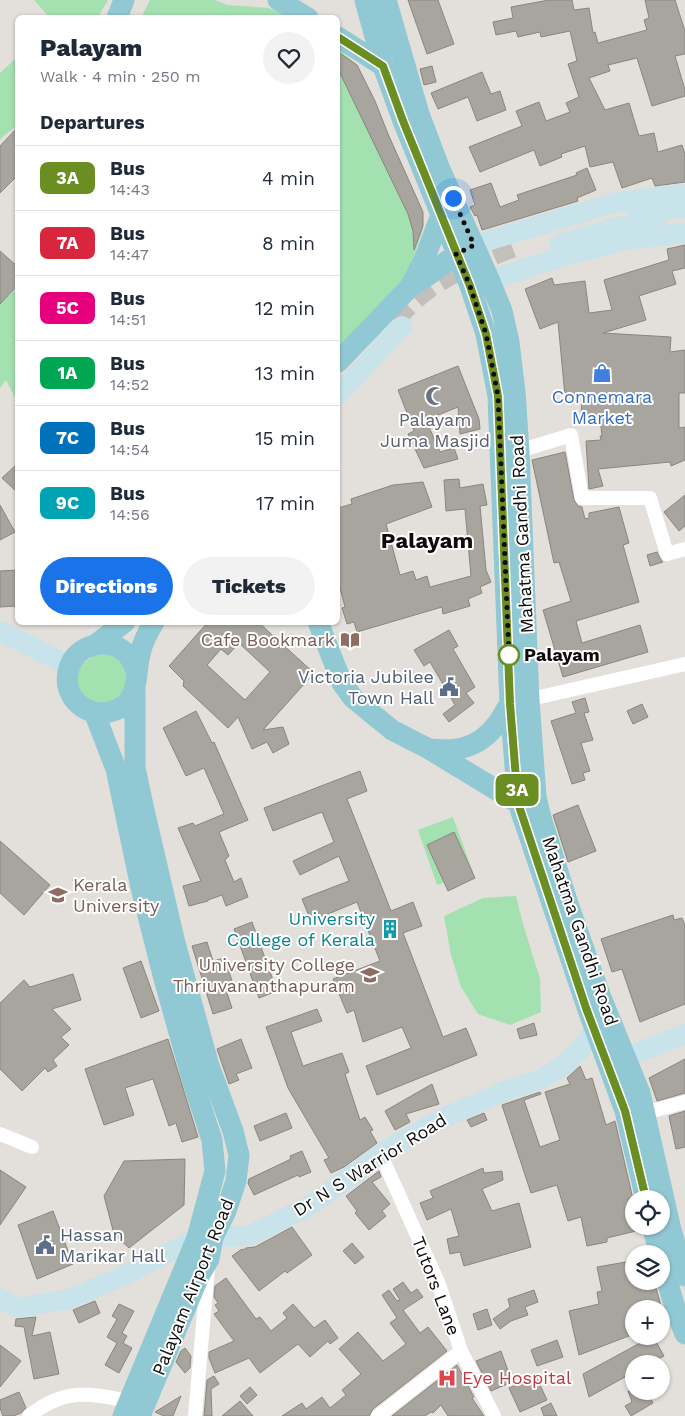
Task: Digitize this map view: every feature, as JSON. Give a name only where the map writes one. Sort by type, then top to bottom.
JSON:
[{"type":"main road","points":[[118,15],[124,0]]},
{"type":"main road","points":[[278,0],[303,15]]},
{"type":"main road","name":"Mahatma Gandhi Road","points":[[365,0],[383,66],[403,121],[441,216],[465,250]]},
{"type":"main road","name":"Mahatma Gandhi Road","points":[[386,0],[419,114],[439,166],[465,250],[480,283],[502,311],[509,342],[519,451],[520,702],[518,803],[594,1030],[625,1111],[644,1190]]},
{"type":"main road","points":[[340,38],[383,66]]},
{"type":"main road","points":[[340,360],[410,287],[465,250],[617,202],[685,194]]},
{"type":"main road","points":[[685,208],[644,211],[616,216],[521,250],[617,227],[685,220]]},
{"type":"main road","points":[[410,287],[424,260],[441,216]]},
{"type":"main road","points":[[480,283],[626,240],[685,232]]},
{"type":"main road","name":"Mahatma Gandhi Road","points":[[480,283],[486,334],[498,396],[520,702],[536,797],[568,904],[600,995],[640,1093],[671,1230],[685,1276]]},
{"type":"main road","points":[[340,379],[398,323],[340,393]]},
{"type":"main road","points":[[95,645],[121,625]]},
{"type":"main road","name":"Palayam Airport Road","points":[[131,1411],[209,1259],[205,1238],[226,1211],[236,1181],[239,1155],[233,1131],[208,1066],[174,939],[135,768],[136,682],[140,654],[153,625]]},
{"type":"main road","points":[[319,625],[342,683],[352,698],[392,730],[430,749],[518,803]]},
{"type":"main road","points":[[0,631],[70,666]]},
{"type":"main road","points":[[108,644],[119,647],[128,654],[134,664],[136,682],[130,699],[114,711],[104,713],[94,712],[78,704],[72,696],[68,681],[70,666],[76,656],[85,648],[108,644]]},
{"type":"main road","points":[[430,749],[458,750],[474,744],[488,734],[520,702]]},
{"type":"main road","name":"Palayam Airport Road","points":[[94,712],[116,769],[142,892],[163,975],[192,1079],[212,1140],[215,1171],[205,1238],[131,1411]]},
{"type":"main road","name":"Dr N S Warrior Road","points":[[205,1238],[248,1236],[309,1206],[381,1155],[439,1120],[507,1090],[539,1080],[560,1068],[580,1051],[594,1030]]},
{"type":"main road","points":[[626,1057],[685,1034]]},
{"type":"main road","points":[[0,1298],[16,1308],[69,1299],[205,1238]]},
{"type":"main road","points":[[670,1290],[685,1334]]},
{"type":"street","points":[[519,451],[571,435],[582,498],[650,498],[667,554],[685,549]]},
{"type":"street","points":[[520,702],[685,664]]},
{"type":"street","points":[[645,1113],[685,1102]]},
{"type":"street","points":[[0,1134],[32,1147]]},
{"type":"street","name":"Tutors Lane","points":[[381,1155],[438,1282],[461,1351],[494,1416]]},
{"type":"street","points":[[196,1416],[209,1259]]},
{"type":"street","points":[[378,1416],[461,1351]]},
{"type":"street","points":[[29,1416],[52,1401],[66,1397],[92,1394],[131,1411]]},
{"type":"green space","points":[[34,0],[108,0],[99,15],[47,15]]},
{"type":"green space","points":[[150,0],[214,0],[228,5],[269,8],[284,15],[142,15]]},
{"type":"green space","points":[[340,50],[357,65],[375,101],[423,212],[423,229],[407,277],[340,351]]},
{"type":"green space","points":[[15,60],[15,127],[0,139],[0,73]]},
{"type":"green space","points":[[15,291],[15,397],[6,380],[0,388],[0,303]]},
{"type":"green space","points":[[108,654],[121,659],[131,678],[114,707],[81,698],[76,678],[82,664],[94,656]]},
{"type":"green space","points":[[453,817],[473,872],[437,885],[418,830]]},
{"type":"green space","points":[[516,896],[540,979],[541,1012],[510,1025],[478,1014],[461,987],[451,955],[444,916],[483,898]]},
{"type":"building","points":[[408,0],[438,0],[454,44],[427,54]]},
{"type":"building","points":[[549,0],[572,0],[574,10],[589,8],[593,33],[595,32],[598,43],[647,30],[644,20],[649,18],[645,0],[675,0],[685,31],[685,54],[675,56],[685,96],[652,106],[637,58],[608,65],[610,71],[589,78],[605,110],[629,103],[639,136],[654,133],[658,152],[682,145],[685,154],[685,182],[655,186],[652,178],[622,188],[613,162],[590,167],[585,146],[561,154],[562,157],[540,166],[534,150],[480,172],[469,147],[522,126],[516,111],[539,102],[546,121],[570,112],[566,103],[579,97],[568,64],[577,61],[570,31],[541,37],[540,32],[518,37],[516,31],[496,35],[493,22],[513,18],[511,7]]},
{"type":"building","points":[[340,53],[357,65],[375,101],[423,212],[423,226],[414,250],[413,231],[408,214],[340,73]]},
{"type":"building","points":[[432,66],[436,82],[424,85],[420,69]]},
{"type":"building","points":[[482,72],[491,94],[500,91],[506,110],[477,121],[468,97],[438,109],[431,93]]},
{"type":"building","points":[[15,130],[15,178],[0,193],[0,146]]},
{"type":"building","points":[[587,168],[596,190],[577,198],[578,201],[482,230],[477,215],[475,216],[470,207],[475,205],[470,190],[491,183],[500,207],[519,200],[517,195],[577,175],[576,173]]},
{"type":"building","points":[[685,245],[685,268],[672,271],[676,284],[639,296],[646,320],[603,333],[671,337],[670,352],[685,350],[685,393],[679,393],[679,428],[685,427],[685,460],[671,466],[670,462],[598,469],[603,486],[589,489],[586,441],[601,440],[600,417],[581,417],[582,394],[565,396],[558,322],[540,329],[525,289],[552,278],[554,285],[585,281],[589,313],[612,310],[604,280],[669,260],[667,249]]},
{"type":"building","points":[[0,251],[15,264],[15,288],[0,304]]},
{"type":"building","name":"Palayam Juma Masjid","points":[[458,366],[479,419],[480,429],[460,434],[458,407],[426,420],[440,452],[454,448],[458,459],[424,468],[408,434],[414,431],[398,390]]},
{"type":"building","points":[[565,452],[574,500],[578,506],[582,507],[585,519],[589,518],[589,513],[619,507],[629,543],[623,545],[639,602],[576,621],[582,643],[640,625],[648,652],[563,677],[543,610],[571,601],[559,562],[554,563],[532,460]]},
{"type":"building","points":[[15,466],[15,490],[2,478]]},
{"type":"building","points":[[459,479],[460,488],[483,484],[487,505],[480,506],[486,570],[491,582],[480,587],[482,593],[468,599],[470,606],[443,614],[442,607],[357,632],[354,622],[347,624],[342,608],[345,607],[340,588],[340,507],[352,504],[351,499],[393,485],[423,482],[432,507],[386,524],[400,575],[413,571],[416,580],[427,576],[430,587],[471,576],[465,509],[446,511],[444,480]]},
{"type":"building","points":[[685,495],[685,526],[679,531],[664,512]]},
{"type":"building","points":[[0,505],[15,532],[0,540]]},
{"type":"building","points":[[657,552],[663,562],[650,566],[647,555]]},
{"type":"building","points":[[15,570],[15,606],[0,607],[0,571]]},
{"type":"building","points":[[205,625],[261,625],[314,673],[263,730],[283,727],[289,744],[273,753],[267,742],[252,749],[238,717],[228,728],[183,686],[184,681],[169,666]],"holes":[[[239,643],[270,672],[245,700],[207,665],[221,649],[228,655]]]},
{"type":"building","points":[[449,630],[458,646],[453,649],[475,687],[466,693],[474,703],[449,722],[443,714],[455,705],[430,662],[424,666],[414,650]]},
{"type":"building","points":[[585,698],[589,712],[584,713],[593,740],[581,743],[590,771],[583,773],[585,780],[572,784],[551,721],[576,713],[572,702]]},
{"type":"building","points":[[642,704],[648,717],[633,724],[627,711]]},
{"type":"building","points":[[196,711],[212,743],[214,742],[248,820],[219,832],[229,856],[225,860],[234,882],[241,878],[248,897],[226,906],[222,895],[189,906],[183,886],[201,881],[178,828],[193,823],[195,826],[224,814],[204,768],[186,776],[163,728]]},
{"type":"building","name":"University College of Kerala","points":[[360,771],[367,791],[347,799],[391,911],[413,902],[422,926],[403,933],[443,1037],[466,1028],[477,1055],[377,1095],[366,1066],[411,1048],[402,1027],[363,1042],[354,1010],[347,1013],[333,979],[380,961],[357,902],[311,921],[302,899],[349,881],[339,856],[300,875],[293,861],[334,842],[322,812],[273,831],[264,808]]},
{"type":"building","points":[[578,805],[596,851],[568,862],[553,815]]},
{"type":"building","points":[[454,832],[475,878],[448,891],[427,845]]},
{"type":"building","points":[[0,841],[50,885],[24,915],[0,893]]},
{"type":"building","points":[[673,915],[674,920],[682,918],[685,925],[685,1004],[640,1022],[622,969],[612,972],[601,939]]},
{"type":"building","points":[[252,922],[277,991],[259,998],[234,929]]},
{"type":"building","points":[[207,942],[213,961],[225,958],[234,988],[226,990],[232,1008],[213,1014],[192,946]]},
{"type":"building","points":[[141,961],[159,1011],[141,1018],[123,968]]},
{"type":"building","points":[[73,974],[81,1000],[52,1009],[71,1029],[61,1037],[69,1045],[53,1060],[57,1066],[48,1072],[45,1068],[22,1091],[0,1069],[0,1003],[24,980],[30,987]]},
{"type":"building","points":[[317,1009],[322,1021],[291,1032],[303,1066],[342,1053],[349,1072],[345,1074],[360,1120],[365,1117],[373,1130],[370,1131],[377,1143],[344,1167],[331,1173],[324,1160],[329,1158],[288,1088],[266,1027]]},
{"type":"building","points":[[534,1023],[537,1035],[520,1039],[517,1029]]},
{"type":"building","points":[[168,1039],[198,1137],[182,1142],[176,1123],[169,1126],[153,1079],[125,1088],[134,1115],[104,1125],[85,1069]]},
{"type":"building","points":[[241,1039],[252,1068],[236,1074],[239,1080],[229,1084],[217,1049]]},
{"type":"building","points":[[685,1059],[685,1093],[657,1101],[649,1078]]},
{"type":"building","points":[[580,1066],[586,1080],[592,1078],[606,1125],[615,1121],[631,1190],[625,1190],[625,1234],[607,1238],[607,1242],[587,1246],[581,1217],[568,1221],[557,1185],[531,1193],[502,1105],[540,1092],[541,1094],[524,1100],[540,1147],[560,1140],[545,1092],[570,1084],[567,1078]]},
{"type":"building","points":[[432,1084],[439,1104],[406,1114],[410,1122],[395,1130],[385,1111]]},
{"type":"building","points":[[685,1111],[685,1147],[676,1149],[669,1116]]},
{"type":"building","points":[[286,1113],[292,1128],[260,1141],[254,1126]]},
{"type":"building","points":[[484,1113],[487,1120],[471,1127],[467,1120]]},
{"type":"building","points":[[302,1151],[311,1172],[299,1177],[298,1175],[254,1195],[248,1183],[249,1179],[291,1159],[290,1156]]},
{"type":"building","points":[[185,1159],[184,1205],[129,1248],[114,1234],[104,1196],[124,1161]]},
{"type":"building","points":[[483,1168],[484,1173],[502,1171],[503,1180],[482,1189],[492,1211],[519,1203],[531,1247],[464,1266],[460,1252],[450,1254],[447,1239],[459,1236],[451,1209],[427,1220],[420,1203],[433,1198],[430,1191]]},
{"type":"building","points":[[0,1170],[26,1187],[0,1225]]},
{"type":"building","points":[[379,1171],[381,1177],[372,1182],[390,1204],[382,1211],[386,1216],[369,1230],[355,1213],[357,1211],[346,1196]]},
{"type":"building","name":"Hassan Marikar Hall","points":[[53,1211],[73,1264],[37,1279],[18,1225]]},
{"type":"building","points":[[292,1227],[312,1255],[287,1273],[285,1271],[259,1291],[232,1256],[242,1249],[255,1247]]},
{"type":"building","points":[[352,1243],[364,1257],[355,1264],[343,1251]]},
{"type":"building","points":[[625,1262],[625,1290],[657,1290],[659,1300],[625,1300],[625,1337],[579,1355],[569,1311],[599,1304],[597,1292],[602,1291],[597,1267]]},
{"type":"building","points":[[226,1278],[256,1319],[260,1317],[271,1331],[287,1318],[283,1313],[293,1304],[314,1328],[325,1320],[338,1338],[330,1344],[328,1341],[310,1357],[298,1344],[260,1373],[249,1358],[215,1373],[209,1358],[209,1352],[234,1341],[214,1314],[219,1311],[215,1305],[218,1303],[214,1297],[215,1286]]},
{"type":"building","points":[[403,1282],[411,1293],[417,1289],[423,1297],[403,1310],[420,1333],[428,1327],[447,1351],[373,1409],[369,1416],[282,1416],[302,1403],[306,1409],[322,1397],[330,1408],[346,1395],[342,1390],[361,1374],[339,1349],[358,1332],[383,1361],[406,1344],[390,1323],[397,1318],[382,1295],[389,1290],[397,1301],[400,1300],[393,1289]]},
{"type":"building","points":[[534,1290],[538,1302],[525,1307],[528,1315],[511,1321],[500,1329],[493,1319],[510,1307],[508,1299]]},
{"type":"building","points":[[95,1301],[100,1313],[79,1323],[73,1310]]},
{"type":"building","points":[[119,1304],[134,1311],[122,1333],[127,1336],[123,1343],[132,1348],[119,1373],[105,1365],[117,1343],[107,1337],[117,1319],[112,1316]]},
{"type":"building","points":[[487,1309],[492,1325],[478,1330],[473,1314]]},
{"type":"building","points":[[36,1317],[32,1336],[50,1332],[59,1374],[34,1379],[24,1327],[15,1326],[16,1319]]},
{"type":"building","points":[[557,1340],[563,1357],[537,1366],[531,1350]]},
{"type":"building","points":[[0,1345],[21,1361],[0,1387]]},
{"type":"building","points":[[636,1345],[658,1345],[663,1355],[625,1355],[625,1377],[589,1397],[583,1374]]},
{"type":"building","points":[[185,1348],[191,1356],[190,1368],[185,1373],[176,1362],[181,1351]]},
{"type":"building","points":[[501,1351],[512,1382],[491,1391],[476,1361]]},
{"type":"building","points":[[457,1365],[474,1397],[472,1398],[484,1416],[448,1416],[441,1405],[433,1413],[431,1412],[425,1416],[392,1416]]},
{"type":"building","points":[[214,1376],[219,1384],[211,1389],[212,1416],[204,1416],[207,1380]]},
{"type":"building","points":[[536,1376],[547,1400],[520,1412],[509,1388]]},
{"type":"building","points":[[250,1387],[257,1395],[247,1404],[240,1396]]},
{"type":"building","points":[[19,1392],[26,1408],[21,1413],[13,1416],[3,1416],[0,1400]]},
{"type":"building","points":[[181,1396],[173,1416],[164,1416],[155,1412]]},
{"type":"building","points":[[631,1400],[651,1400],[653,1403],[631,1416],[625,1406],[632,1402]]},
{"type":"building","points":[[240,1401],[253,1416],[222,1416]]},
{"type":"building","points":[[551,1403],[557,1416],[544,1416],[541,1408]]},
{"type":"tunnel","points":[[394,320],[417,298],[440,281],[466,267],[519,245]]},
{"type":"bus line","name":"3A","points":[[340,38],[383,66],[403,121],[470,286],[486,334],[498,396],[510,704],[518,803],[586,1008],[625,1111],[644,1190]]},
{"type":"place","name":"Connemara Market","points":[[602,373]]},
{"type":"place","name":"Palayam Juma Masjid","points":[[435,396]]},
{"type":"place","name":"Cafe Bookmark","points":[[350,640]]},
{"type":"place","name":"Palayam","points":[[509,655]]},
{"type":"place","name":"Victoria Jubilee Town Hall","points":[[449,687]]},
{"type":"place","name":"Kerala University","points":[[58,895]]},
{"type":"place","name":"University College of Kerala","points":[[390,929]]},
{"type":"place","name":"University College Thriuvananthapuram","points":[[370,975]]},
{"type":"place","name":"Hassan Marikar Hall","points":[[45,1245]]},
{"type":"place","name":"Eye Hospital","points":[[447,1378]]},
{"type":"district","name":"Palayam","points":[[427,540]]},
{"type":"route","points":[[453,198],[474,245],[456,254],[470,286],[486,334],[498,396],[509,655]]}]
